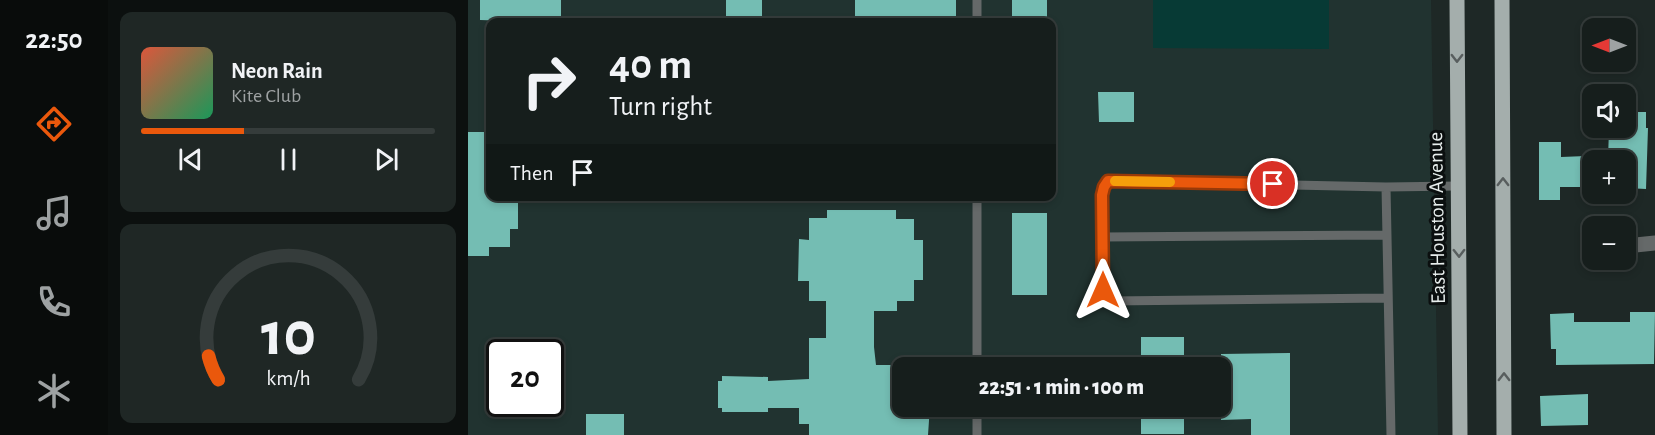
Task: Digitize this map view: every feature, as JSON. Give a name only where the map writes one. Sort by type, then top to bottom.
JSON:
[{"type":"main road","name":"East Houston Avenue","points":[[1457,0],[1460,435]]},
{"type":"main road","points":[[1502,0],[1504,435]]},
{"type":"street","points":[[1636,245],[1655,243]]},
{"type":"lane","points":[[977,0],[977,18]]},
{"type":"lane","points":[[1387,298],[1110,301],[1103,290],[1102,195],[1104,187],[1108,181],[1386,187],[1458,186]]},
{"type":"lane","points":[[1386,187],[1391,435]]},
{"type":"lane","points":[[977,201],[977,357]]},
{"type":"lane","points":[[1103,237],[1386,235]]},
{"type":"lane","points":[[977,417],[977,435]]},
{"type":"shaded area","points":[[468,0],[1431,0],[1438,435],[468,435]]},
{"type":"shaded area","points":[[1153,0],[1329,0],[1329,49],[1153,48]]},
{"type":"building","points":[[480,0],[561,0],[561,18],[486,18],[486,20],[480,20]]},
{"type":"building","points":[[726,0],[762,0],[762,18],[726,18]]},
{"type":"building","points":[[855,0],[956,0],[956,18],[855,18]]},
{"type":"building","points":[[1012,0],[1047,0],[1047,18],[1012,18]]},
{"type":"building","points":[[1098,92],[1134,92],[1134,122],[1099,122]]},
{"type":"building","points":[[1636,112],[1646,112],[1646,128],[1648,128],[1646,189],[1636,188],[1636,150],[1608,150],[1609,138],[1636,138]]},
{"type":"building","points":[[468,132],[486,132],[486,201],[518,201],[518,229],[510,229],[510,247],[489,247],[489,256],[468,256]]},
{"type":"building","points":[[1539,142],[1561,142],[1561,157],[1582,156],[1582,187],[1560,187],[1560,200],[1539,200]]},
{"type":"building","points":[[827,210],[896,210],[896,219],[914,219],[914,240],[923,240],[923,280],[914,280],[914,301],[897,301],[897,311],[874,311],[874,347],[876,365],[892,365],[892,417],[929,417],[928,435],[809,435],[809,424],[799,424],[799,408],[768,408],[768,412],[722,412],[722,408],[718,408],[718,381],[722,381],[722,376],[768,377],[768,381],[809,379],[809,338],[826,338],[826,301],[809,301],[809,281],[798,281],[799,239],[809,240],[809,218],[827,218]]},
{"type":"building","points":[[1012,213],[1047,213],[1047,295],[1012,295]]},
{"type":"building","points":[[1630,312],[1655,312],[1654,364],[1556,365],[1556,349],[1551,349],[1550,314],[1574,313],[1574,322],[1630,322]]},
{"type":"building","points":[[1141,337],[1184,337],[1184,357],[1141,357]]},
{"type":"building","points":[[1290,353],[1290,435],[1251,435],[1251,419],[1221,420],[1221,417],[1231,417],[1231,357],[1221,357],[1221,354]]},
{"type":"building","points":[[1588,394],[1588,425],[1541,426],[1540,396]]},
{"type":"building","points":[[586,414],[624,414],[624,435],[586,435]]},
{"type":"building","points":[[1141,417],[1184,417],[1184,434],[1141,434]]},
{"type":"slow traffic","points":[[1115,181],[1170,182]]},
{"type":"route","points":[[1103,290],[1102,195],[1108,181],[1273,184]]}]
